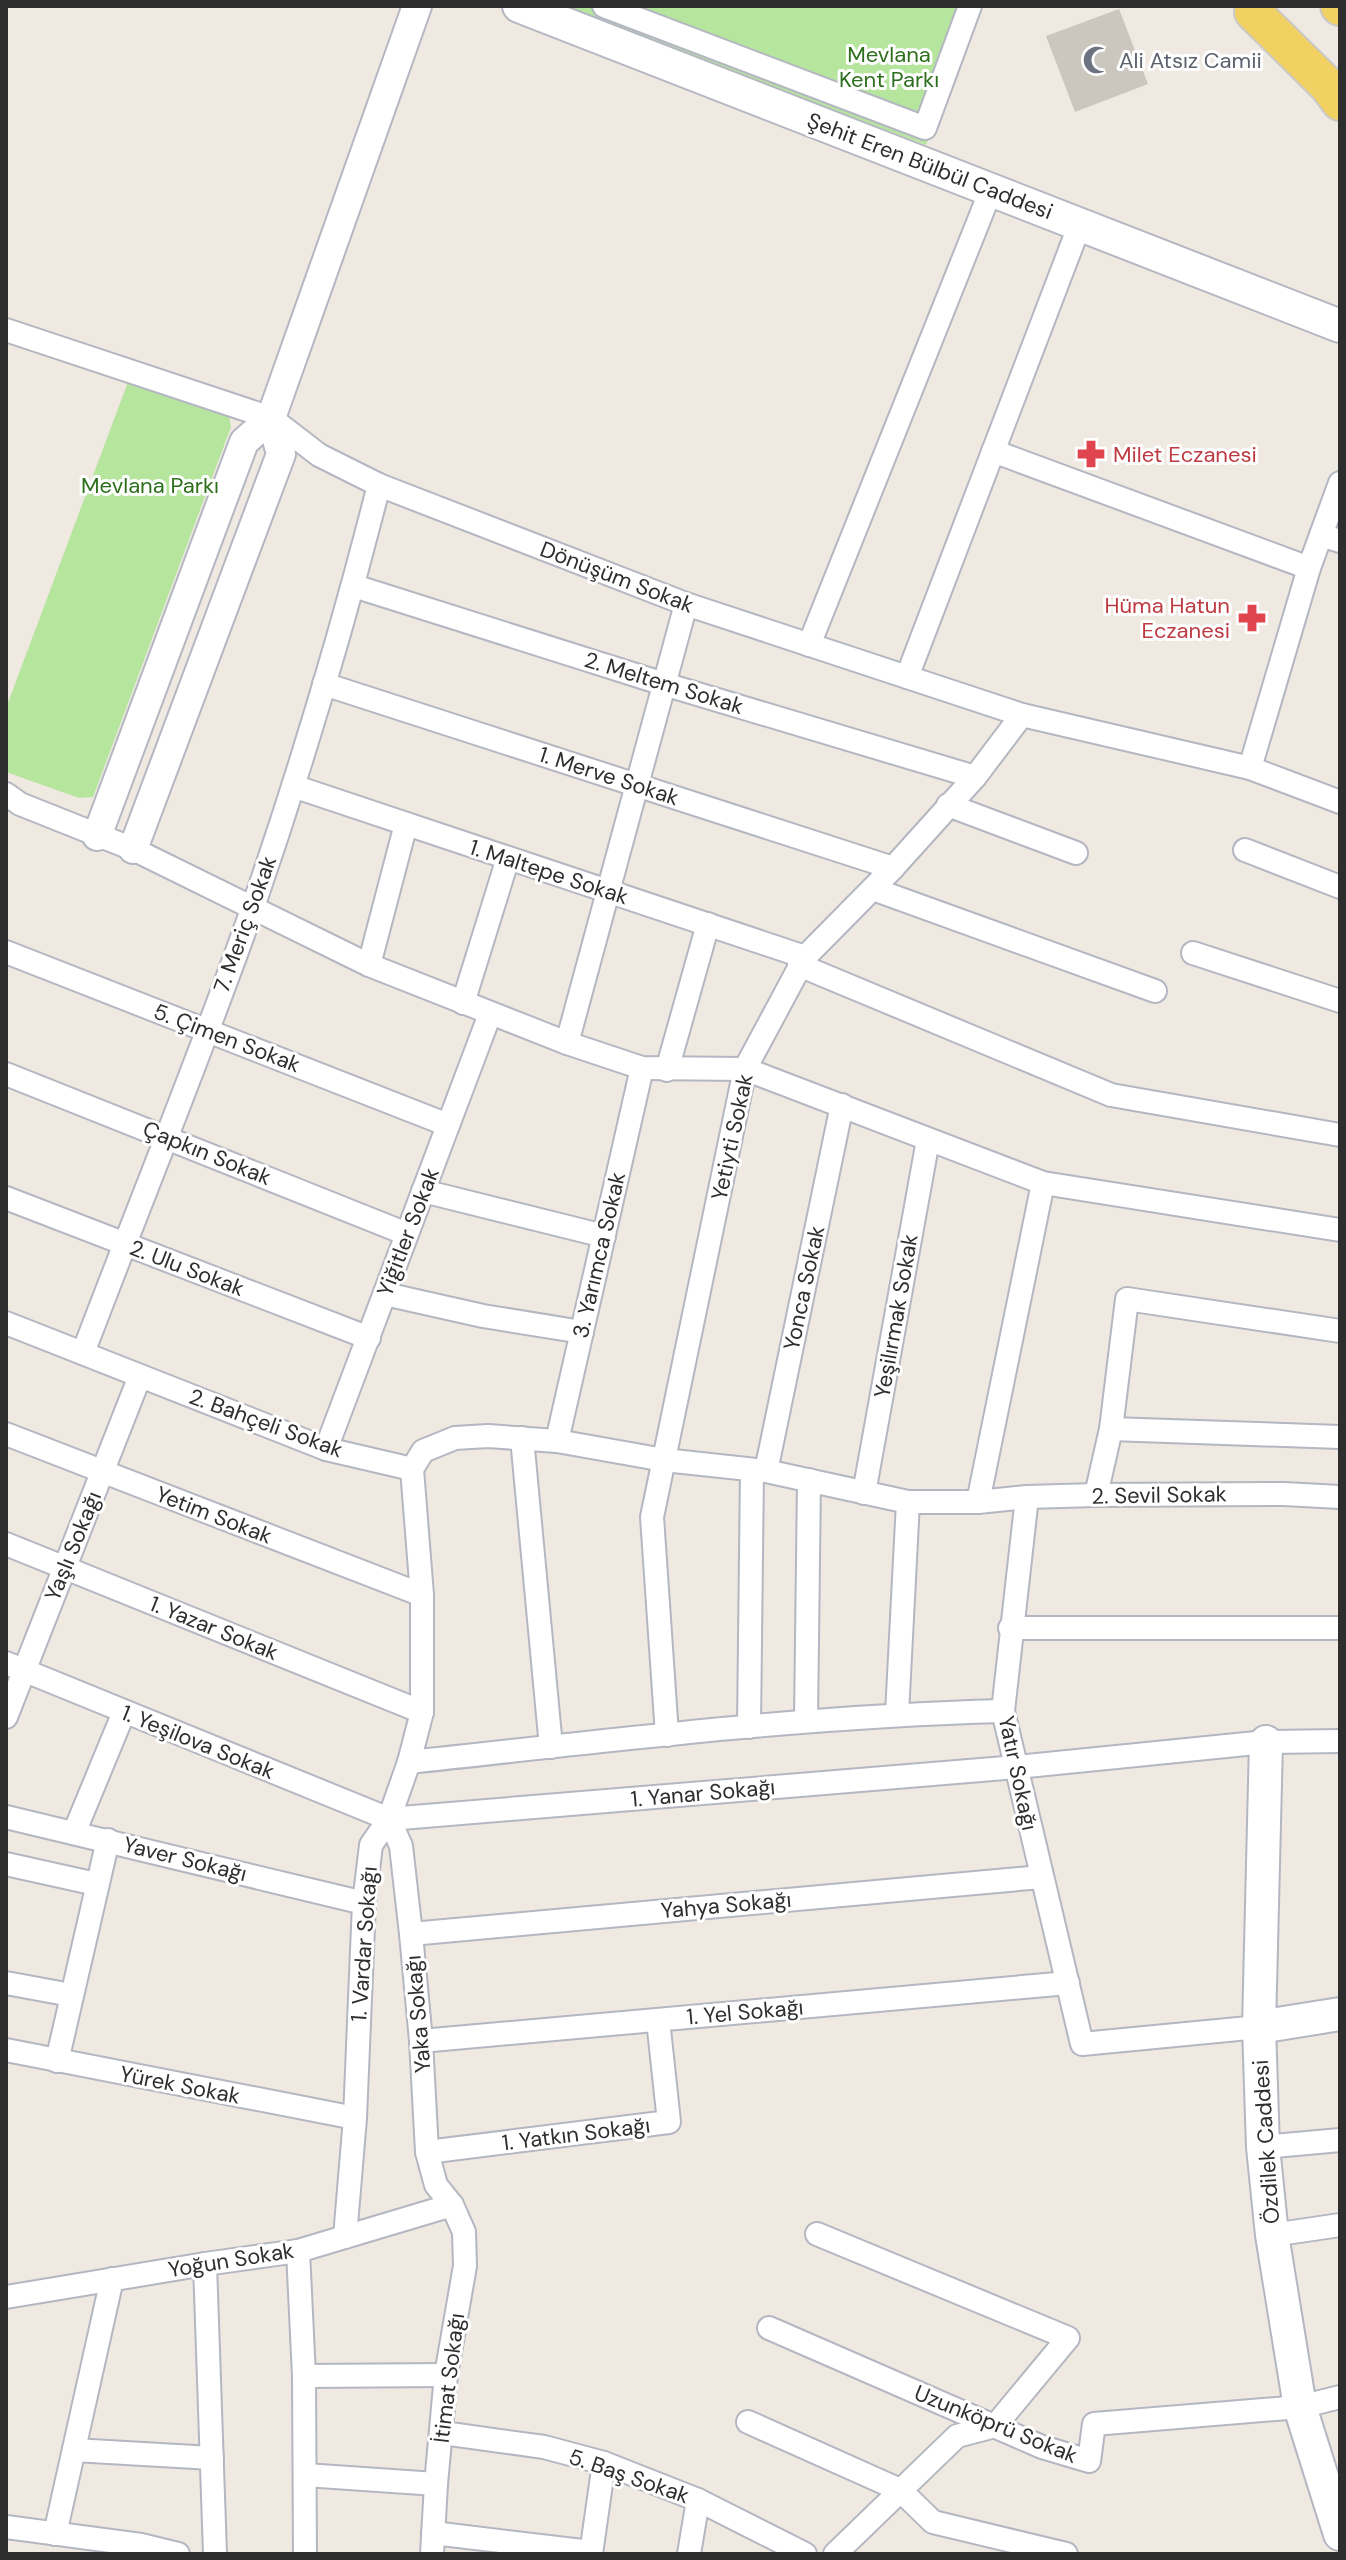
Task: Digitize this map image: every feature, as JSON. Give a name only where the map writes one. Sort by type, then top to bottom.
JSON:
[{"type":"main road","name":"Şehit Eren Bülbül Caddesi","points":[[519,6],[1340,326]]},
{"type":"main road","points":[[1249,9],[1340,74]]},
{"type":"main road","points":[[1249,9],[1328,86],[1340,102]]},
{"type":"main road","name":"Özdilek Caddesi","points":[[1266,1742],[1259,2027],[1263,2147],[1272,2235],[1300,2407],[1338,2520]]},
{"type":"main road","points":[[1259,2027],[1340,2014]]},
{"type":"street","points":[[97,836],[244,442],[271,418],[417,6]]},
{"type":"street","points":[[604,6],[925,128],[970,6]]},
{"type":"street","points":[[809,645],[991,190]]},
{"type":"street","points":[[907,677],[1080,224]]},
{"type":"street","name":"Dönüşüm Sokak","points":[[6,330],[271,418],[319,455],[379,485],[686,604],[1022,715],[1250,768],[1340,802]]},
{"type":"street","points":[[133,849],[281,454],[271,418]]},
{"type":"street","points":[[993,451],[1309,568]]},
{"type":"street","points":[[1250,768],[1309,568],[1330,538],[1340,483]]},
{"type":"street","name":"7. Meriç Sokak","points":[[83,1353],[252,910],[354,586],[379,485]]},
{"type":"street","name":"2. Meltem Sokak","points":[[354,586],[664,684],[975,777]]},
{"type":"street","points":[[567,1043],[686,604]]},
{"type":"street","name":"1. Merve Sokak","points":[[324,684],[893,868]]},
{"type":"street","name":"Yetiyti Sokak","points":[[667,1735],[652,1517],[745,1069],[802,961],[893,868],[975,777],[1022,715]]},
{"type":"street","name":"1. Maltepe Sokak","points":[[293,786],[708,924],[802,961],[1111,1095],[1340,1135]]},
{"type":"street","points":[[11,801],[133,849],[369,965],[490,1014],[642,1068],[745,1069],[1043,1183],[1340,1230]]},
{"type":"street","points":[[948,805],[1076,853]]},
{"type":"street","points":[[369,965],[406,824]]},
{"type":"street","points":[[1245,850],[1340,887]]},
{"type":"street","points":[[463,1003],[508,858]]},
{"type":"street","points":[[873,889],[1155,991]]},
{"type":"street","points":[[667,1070],[708,924]]},
{"type":"street","name":"5. Çimen Sokak","points":[[6,952],[448,1125]]},
{"type":"street","points":[[1193,953],[1340,1001]]},
{"type":"street","name":"Yiğitler Sokak","points":[[326,1449],[490,1014]]},
{"type":"street","name":"3. Yarımca Sokak","points":[[557,1441],[642,1068]]},
{"type":"street","name":"Çapkın Sokak","points":[[6,1074],[407,1234]]},
{"type":"street","name":"Yonca Sokak","points":[[749,1727],[759,1470],[842,1105]]},
{"type":"street","name":"Yeşilırmak Sokak","points":[[864,1493],[928,1140]]},
{"type":"street","points":[[412,1469],[423,1451],[455,1438],[488,1436],[557,1441],[664,1460],[759,1470],[908,1502],[978,1502],[1043,1183]]},
{"type":"street","points":[[423,1191],[604,1236]]},
{"type":"street","name":"2. Ulu Sokak","points":[[6,1198],[369,1338]]},
{"type":"street","points":[[385,1294],[483,1316],[582,1332]]},
{"type":"street","points":[[1096,1495],[1111,1429],[1127,1299],[1340,1331]]},
{"type":"street","name":"2. Bahçeli Sokak","points":[[6,1323],[326,1449],[412,1469]]},
{"type":"street","name":"Yaşlı Sokağı","points":[[6,1717],[15,1667],[65,1567],[140,1376]]},
{"type":"street","points":[[1111,1429],[1340,1437]]},
{"type":"street","name":"Yetim Sokak","points":[[6,1434],[422,1595]]},
{"type":"street","points":[[522,1438],[551,1747]]},
{"type":"street","name":"1. Vardar Sokağı","points":[[345,2237],[355,2118],[364,1903],[371,1845],[389,1819],[422,1712],[422,1595],[412,1469]]},
{"type":"street","points":[[806,1721],[809,1480]]},
{"type":"street","name":"2. Sevil Sokak","points":[[978,1502],[1096,1495],[1284,1494],[1340,1497]]},
{"type":"street","name":"Yatır Sokağı","points":[[1027,1497],[1003,1711],[1082,2044],[1259,2027]]},
{"type":"street","points":[[897,1714],[908,1502]]},
{"type":"street","name":"1. Yazar Sokak","points":[[6,1544],[422,1712]]},
{"type":"street","points":[[1010,1628],[1340,1628]]},
{"type":"street","name":"1. Yeşilova Sokak","points":[[15,1667],[389,1819]]},
{"type":"street","points":[[409,1762],[806,1721],[1003,1711]]},
{"type":"street","points":[[74,1833],[124,1712]]},
{"type":"street","name":"1. Yanar Sokağı","points":[[389,1819],[1017,1767],[1266,1742],[1340,1741]]},
{"type":"street","name":"Yaver Sokağı","points":[[6,1817],[364,1903]]},
{"type":"street","name":"Yaka Sokağı","points":[[389,1819],[401,1846],[421,2041],[427,2152],[436,2185],[452,2205]]},
{"type":"street","points":[[57,2061],[108,1840]]},
{"type":"street","points":[[6,1864],[96,1884]]},
{"type":"street","name":"Yahya Sokağı","points":[[411,1934],[1041,1877]]},
{"type":"street","points":[[6,1983],[71,1995]]},
{"type":"street","name":"1. Yel Sokağı","points":[[421,2041],[1068,1983]]},
{"type":"street","name":"1. Yatkın Sokağı","points":[[427,2152],[669,2122],[658,2020]]},
{"type":"street","name":"Yürek Sokak","points":[[6,2050],[355,2118]]},
{"type":"street","points":[[1263,2147],[1340,2140]]},
{"type":"street","name":"Yoğun Sokak","points":[[6,2297],[298,2251],[452,2205]]},
{"type":"street","name":"İtimat Sokağı","points":[[432,2544],[446,2375],[465,2266],[464,2232],[452,2205]]},
{"type":"street","points":[[1272,2235],[1340,2225]]},
{"type":"street","points":[[817,2234],[1068,2338],[995,2426],[957,2436],[835,2554]]},
{"type":"street","points":[[298,2251],[304,2376],[305,2554]]},
{"type":"street","points":[[205,2264],[215,2554]]},
{"type":"street","points":[[55,2534],[112,2279]]},
{"type":"street","name":"Uzunköprü Sokak","points":[[769,2328],[1042,2447],[1089,2461],[1094,2424],[1300,2407]]},
{"type":"street","points":[[304,2376],[446,2375]]},
{"type":"street","points":[[1300,2407],[1340,2397]]},
{"type":"street","points":[[748,2422],[900,2490],[933,2522],[1016,2548],[1066,2554]]},
{"type":"street","name":"5. Baş Sokak","points":[[443,2433],[544,2447],[604,2463],[698,2500],[805,2554]]},
{"type":"street","points":[[74,2450],[212,2458]]},
{"type":"street","points":[[432,2544],[591,2553],[604,2463]]},
{"type":"street","points":[[305,2475],[436,2484]]},
{"type":"street","points":[[689,2554],[698,2500]]},
{"type":"street","points":[[6,2527],[141,2545],[178,2554]]},
{"type":"green space","name":"Mevlana Kent Parkı","points":[[558,6],[976,6],[926,145]]},
{"type":"green space","name":"Mevlana Parkı","points":[[128,382],[229,414],[231,427],[93,797],[79,798],[6,772],[6,708]]},
{"type":"building","name":"Ali Atsız Camii","points":[[1119,9],[1148,84],[1075,112],[1046,36]]},
{"type":"place","name":"Ali Atsız Camii","points":[[1097,60]]},
{"type":"place","name":"Milet Eczanesi","points":[[1091,454]]},
{"type":"place","name":"Hüma Hatun Eczanesi","points":[[1252,618]]}]
